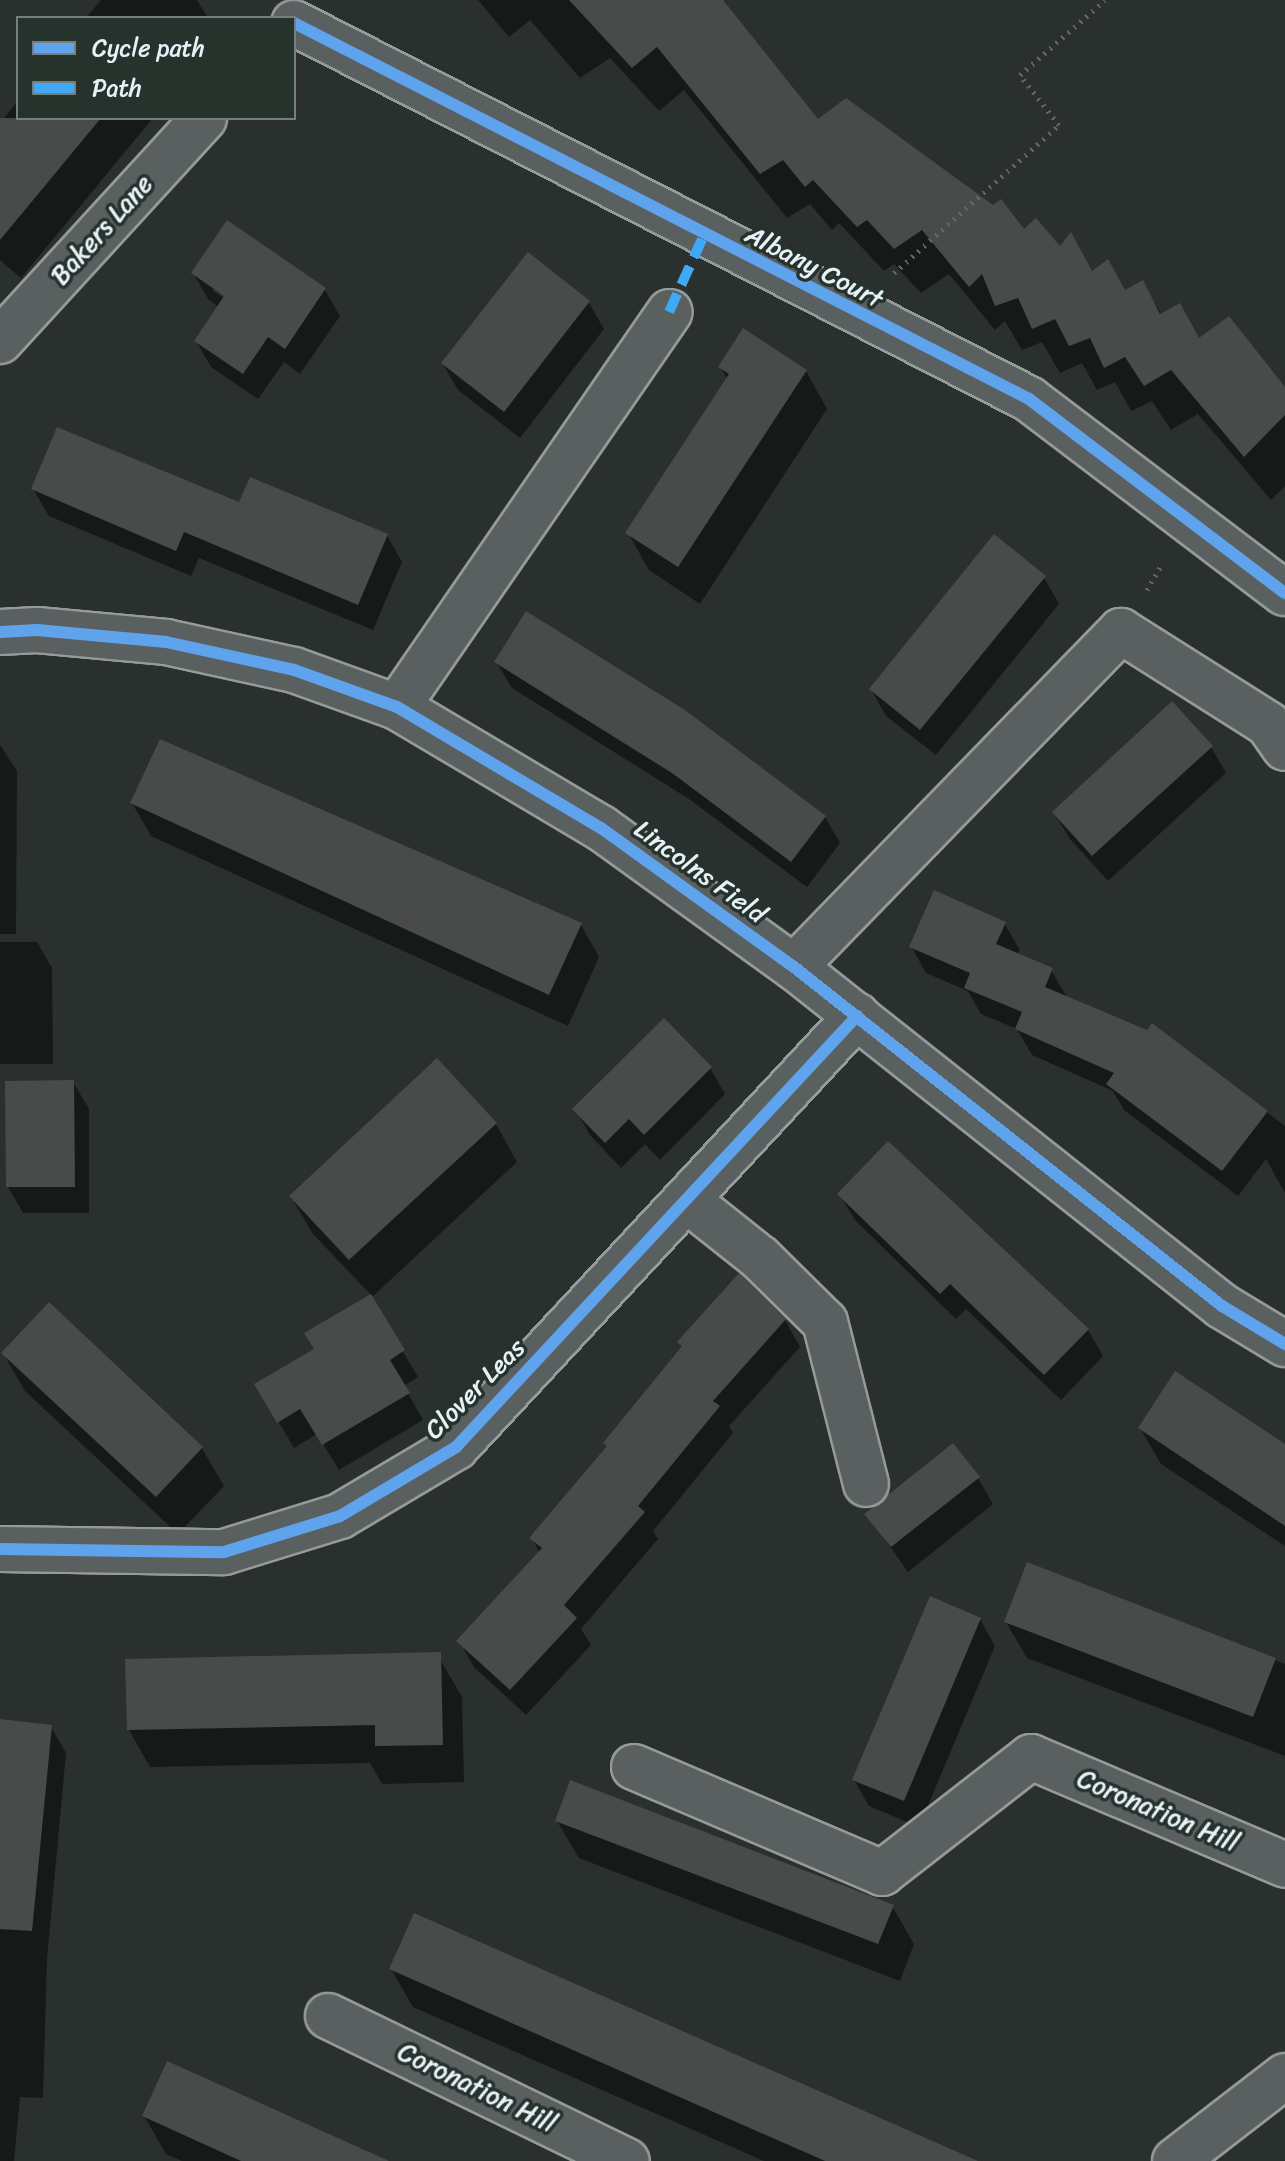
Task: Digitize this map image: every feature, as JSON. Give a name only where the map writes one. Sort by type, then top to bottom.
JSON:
[{"type":"street","name":"Albany Court","points":[[296,23],[852,311],[1029,399],[1285,593]]},
{"type":"street","name":"Bakers Lane","points":[[0,341],[202,120]]},
{"type":"street","points":[[397,707],[669,312]]},
{"type":"street","name":"Lincolns Field","points":[[0,632],[37,630],[166,642],[294,670],[397,707],[601,828],[794,967],[1222,1306],[1285,1344]]},
{"type":"street","points":[[794,967],[1121,631],[1268,724],[1285,748]]},
{"type":"street","name":"Clover Leas","points":[[0,1549],[224,1552],[340,1516],[456,1447],[857,1016]]},
{"type":"street","points":[[687,1200],[760,1258],[825,1322],[866,1484]]},
{"type":"street","name":"Coronation Hill","points":[[634,1767],[882,1873],[1031,1757],[1285,1865]]},
{"type":"street","name":"Coronation Hill","points":[[328,2016],[627,2161]]},
{"type":"street","points":[[1175,2161],[1285,2076]]},
{"type":"path","points":[[852,311],[1059,125],[1020,75],[1105,0]]},
{"type":"path","points":[[1121,631],[1189,520]]},
{"type":"building","points":[[569,0],[723,0],[818,119],[846,98],[993,205],[1001,199],[1024,229],[1036,218],[1060,246],[1071,232],[1092,271],[1108,259],[1125,290],[1143,280],[1160,314],[1180,303],[1199,338],[1229,316],[1285,387],[1285,415],[1244,457],[1171,370],[1144,386],[1125,357],[1104,368],[1090,338],[1069,346],[1055,319],[1032,329],[1018,298],[995,306],[982,274],[969,287],[922,230],[894,249],[867,220],[857,227],[813,180],[805,187],[783,160],[760,174],[657,47],[632,68]]},
{"type":"building","points":[[0,118],[99,120],[0,240]]},
{"type":"building","points":[[227,220],[326,288],[285,349],[268,337],[243,374],[194,341],[224,296],[191,273]]},
{"type":"building","points":[[528,252],[590,301],[504,412],[441,363]]},
{"type":"building","points":[[743,328],[807,370],[678,567],[625,533],[729,374],[718,367]]},
{"type":"building","points":[[57,427],[239,502],[250,477],[388,534],[358,605],[184,532],[176,551],[31,489]]},
{"type":"building","points":[[994,534],[1046,576],[920,730],[869,689]]},
{"type":"building","points":[[526,611],[685,710],[826,816],[791,862],[672,773],[494,662]]},
{"type":"building","points":[[1172,701],[1213,746],[1092,856],[1052,812]]},
{"type":"building","points":[[160,739],[582,923],[549,995],[130,803]]},
{"type":"building","points":[[934,890],[1006,922],[996,944],[1053,968],[1045,987],[1147,1030],[1152,1023],[1268,1111],[1222,1171],[1106,1084],[1114,1073],[1015,1029],[1022,1012],[964,988],[970,973],[909,947]]},
{"type":"building","points":[[664,1018],[712,1067],[644,1135],[629,1119],[605,1143],[572,1109]]},
{"type":"building","points":[[437,1058],[497,1123],[349,1260],[289,1196]]},
{"type":"building","points":[[74,1080],[75,1187],[6,1187],[5,1081]]},
{"type":"building","points":[[888,1141],[1089,1329],[1044,1375],[950,1284],[940,1294],[837,1194]]},
{"type":"building","points":[[739,1273],[786,1319],[713,1401],[720,1406],[638,1506],[645,1512],[564,1605],[577,1618],[510,1690],[456,1641],[542,1548],[529,1538],[607,1446],[603,1443],[682,1346],[677,1342]]},
{"type":"building","points":[[371,1294],[405,1350],[390,1360],[410,1393],[322,1445],[300,1409],[277,1423],[254,1384],[314,1349],[304,1333]]},
{"type":"building","points":[[49,1302],[203,1447],[156,1497],[1,1353]]},
{"type":"building","points":[[1175,1371],[1285,1444],[1285,1526],[1138,1428]]},
{"type":"building","points":[[953,1443],[980,1477],[891,1547],[864,1514]]},
{"type":"building","points":[[1027,1562],[1276,1658],[1253,1717],[1004,1622]]},
{"type":"building","points":[[930,1596],[981,1618],[904,1801],[852,1780]]},
{"type":"building","points":[[441,1652],[443,1745],[375,1746],[375,1725],[127,1730],[125,1659]]},
{"type":"building","points":[[0,1719],[52,1725],[32,1931],[0,1929]]},
{"type":"building","points":[[570,1780],[894,1905],[878,1944],[555,1821]]},
{"type":"building","points":[[414,1913],[978,2161],[825,2161],[389,1969]]},
{"type":"building","points":[[167,2061],[389,2161],[241,2161],[142,2116]]},
{"type":"marked path","points":[[669,312],[704,235]]},
{"type":"cycle path","points":[[296,24],[1029,399],[1285,593]]},
{"type":"cycle path","points":[[0,632],[37,630],[166,642],[294,670],[397,707],[601,828],[794,967],[1222,1306],[1285,1344]]},
{"type":"cycle path","points":[[0,1549],[224,1552],[340,1516],[456,1447],[857,1016]]}]
